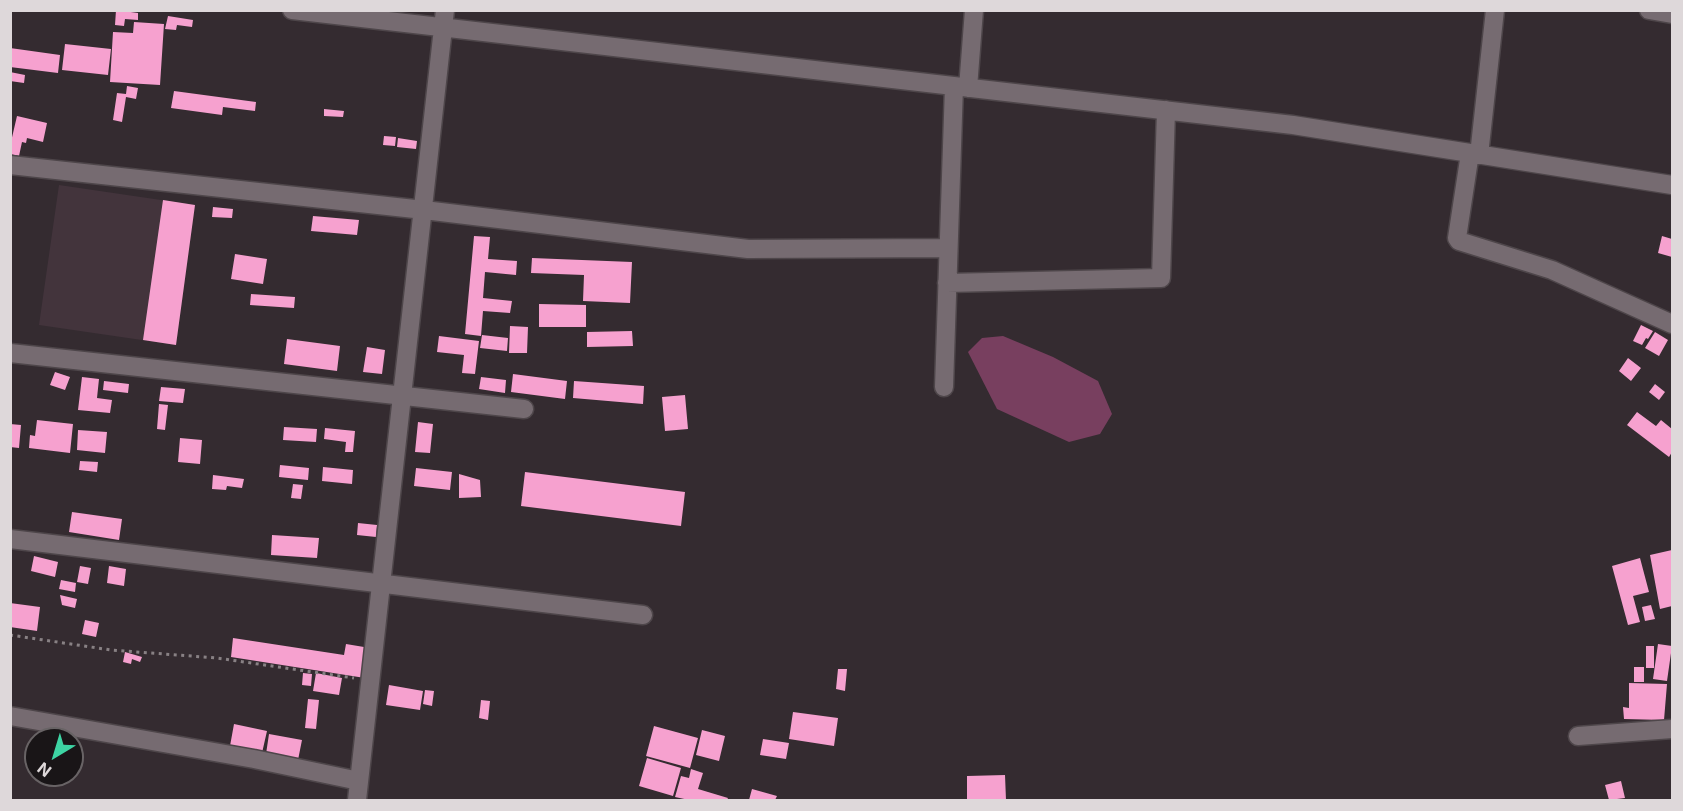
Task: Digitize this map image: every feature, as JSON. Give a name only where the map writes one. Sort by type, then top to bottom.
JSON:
[{"type":"street","points":[[292,10],[445,19],[961,87],[1293,125],[1672,186]]},
{"type":"street","points":[[944,387],[948,248],[961,87],[974,10]]},
{"type":"street","points":[[1495,10],[1475,154],[1457,238],[1459,241],[1552,270],[1672,324]]},
{"type":"street","points":[[1649,10],[1672,14]]},
{"type":"street","points":[[357,801],[445,19]]},
{"type":"street","points":[[947,283],[1161,278],[1166,110]]},
{"type":"street","points":[[10,165],[424,210],[748,249],[948,248]]},
{"type":"street","points":[[10,353],[524,409]]},
{"type":"street","points":[[10,539],[643,615]]},
{"type":"street","points":[[10,716],[254,759],[359,781]]},
{"type":"street","points":[[1578,736],[1672,728]]},
{"type":"path","points":[[10,635],[111,650],[217,658],[371,680]]},
{"type":"shaded area","points":[[59,185],[195,205],[176,345],[39,325]]},
{"type":"shaded area","points":[[1003,336],[1053,357],[1098,381],[1112,414],[1100,434],[1069,442],[997,409],[968,352],[982,338]]},
{"type":"building","points":[[116,10],[138,13],[138,20],[125,19],[124,26],[115,25]]},
{"type":"building","points":[[168,16],[193,20],[192,27],[177,25],[176,30],[165,29]]},
{"type":"building","points":[[134,22],[164,24],[160,85],[110,82],[113,32],[133,33]]},
{"type":"building","points":[[65,44],[111,49],[108,75],[62,70]]},
{"type":"building","points":[[10,48],[60,55],[58,73],[10,67]]},
{"type":"building","points":[[10,72],[25,75],[24,83],[10,81]]},
{"type":"building","points":[[127,86],[138,88],[136,99],[126,97],[122,122],[113,120],[117,93],[126,94]]},
{"type":"building","points":[[174,91],[256,102],[255,111],[223,107],[222,115],[171,108]]},
{"type":"building","points":[[324,109],[344,111],[343,117],[324,116]]},
{"type":"building","points":[[17,116],[47,123],[43,142],[27,138],[26,143],[22,142],[19,156],[10,154]]},
{"type":"building","points":[[384,136],[396,137],[395,146],[383,145]]},
{"type":"building","points":[[398,138],[417,141],[416,149],[397,147]]},
{"type":"building","points":[[163,200],[195,205],[176,345],[143,340]]},
{"type":"building","points":[[213,207],[233,209],[232,218],[212,217]]},
{"type":"building","points":[[313,216],[359,220],[357,235],[311,231]]},
{"type":"building","points":[[474,236],[490,237],[488,259],[517,261],[516,275],[485,272],[483,298],[512,301],[510,313],[483,311],[481,336],[465,334]]},
{"type":"building","points":[[1662,236],[1672,239],[1672,257],[1658,253]]},
{"type":"building","points":[[235,254],[267,259],[263,284],[231,279]]},
{"type":"building","points":[[532,258],[632,262],[630,303],[583,301],[584,275],[531,273]]},
{"type":"building","points":[[251,294],[295,297],[294,308],[250,305]]},
{"type":"building","points":[[539,304],[586,305],[586,327],[539,327]]},
{"type":"building","points":[[1641,325],[1653,331],[1642,345],[1633,341]]},
{"type":"building","points":[[510,326],[528,327],[527,353],[509,353]]},
{"type":"building","points":[[632,331],[633,346],[587,347],[587,332]]},
{"type":"building","points":[[1655,332],[1668,340],[1659,356],[1645,348]]},
{"type":"building","points":[[482,335],[508,338],[507,351],[480,348]]},
{"type":"building","points":[[439,336],[479,341],[475,374],[462,373],[464,355],[437,352]]},
{"type":"building","points":[[287,339],[340,346],[337,371],[284,364]]},
{"type":"building","points":[[367,347],[385,350],[382,374],[363,372]]},
{"type":"building","points":[[1628,358],[1641,368],[1631,381],[1619,371]]},
{"type":"building","points":[[55,372],[70,377],[65,390],[50,385]]},
{"type":"building","points":[[513,374],[567,381],[565,399],[511,392]]},
{"type":"building","points":[[82,377],[99,379],[97,398],[112,400],[110,413],[78,410]]},
{"type":"building","points":[[481,377],[506,380],[505,393],[479,389]]},
{"type":"building","points":[[104,381],[129,384],[128,393],[103,390]]},
{"type":"building","points":[[574,381],[644,386],[643,404],[573,398]]},
{"type":"building","points":[[1655,384],[1665,392],[1659,400],[1649,392]]},
{"type":"building","points":[[161,387],[185,389],[183,403],[159,401]]},
{"type":"building","points":[[685,395],[688,429],[665,431],[662,397]]},
{"type":"building","points":[[159,404],[168,405],[165,430],[157,429]]},
{"type":"building","points":[[1637,412],[1656,426],[1661,420],[1672,429],[1672,452],[1669,457],[1627,425]]},
{"type":"building","points":[[37,420],[73,424],[70,453],[29,448],[30,435],[35,436]]},
{"type":"building","points":[[418,422],[433,424],[430,453],[415,452]]},
{"type":"building","points":[[10,424],[21,425],[19,448],[10,447]]},
{"type":"building","points":[[284,427],[317,429],[316,442],[283,440]]},
{"type":"building","points":[[325,428],[355,431],[353,452],[345,452],[346,442],[324,439]]},
{"type":"building","points":[[78,430],[107,432],[105,453],[77,450]]},
{"type":"building","points":[[180,438],[202,440],[200,464],[178,462]]},
{"type":"building","points":[[80,461],[98,462],[97,472],[79,470]]},
{"type":"building","points":[[280,465],[309,468],[308,480],[279,477]]},
{"type":"building","points":[[323,467],[353,470],[352,484],[322,481]]},
{"type":"building","points":[[416,468],[452,472],[450,490],[414,486]]},
{"type":"building","points":[[525,472],[685,492],[681,526],[521,506]]},
{"type":"building","points":[[459,474],[480,480],[481,497],[459,498]]},
{"type":"building","points":[[213,475],[244,479],[242,488],[227,486],[226,490],[212,489]]},
{"type":"building","points":[[293,484],[303,485],[301,499],[291,498]]},
{"type":"building","points":[[72,512],[122,519],[119,540],[69,532]]},
{"type":"building","points":[[358,523],[377,525],[376,537],[357,535]]},
{"type":"building","points":[[272,535],[319,538],[317,558],[271,555]]},
{"type":"building","points":[[1672,550],[1672,606],[1660,609],[1650,555]]},
{"type":"building","points":[[34,556],[58,562],[55,577],[31,571]]},
{"type":"building","points":[[1640,558],[1649,592],[1633,596],[1640,622],[1628,625],[1612,566]]},
{"type":"building","points":[[80,566],[91,568],[88,584],[77,582]]},
{"type":"building","points":[[109,566],[126,569],[124,586],[107,583]]},
{"type":"building","points":[[61,580],[76,583],[75,592],[59,589]]},
{"type":"building","points":[[60,595],[77,599],[75,608],[62,605]]},
{"type":"building","points":[[10,603],[40,607],[37,631],[10,627]]},
{"type":"building","points":[[1651,605],[1655,619],[1645,621],[1642,607]]},
{"type":"building","points":[[85,620],[99,623],[96,637],[82,634]]},
{"type":"building","points":[[233,638],[344,655],[346,644],[370,648],[365,678],[231,657]]},
{"type":"building","points":[[1658,644],[1672,646],[1667,681],[1653,679]]},
{"type":"building","points":[[1646,646],[1654,646],[1654,668],[1646,668]]},
{"type":"building","points":[[125,652],[142,657],[140,662],[132,659],[131,664],[123,662]]},
{"type":"building","points":[[1634,667],[1644,667],[1644,682],[1634,682]]},
{"type":"building","points":[[838,669],[847,669],[845,691],[836,689]]},
{"type":"building","points":[[303,673],[312,674],[311,686],[302,685]]},
{"type":"building","points":[[316,673],[342,678],[339,695],[313,691]]},
{"type":"building","points":[[1629,683],[1667,684],[1664,720],[1624,719],[1623,707],[1629,708]]},
{"type":"building","points":[[389,685],[423,691],[420,710],[386,705]]},
{"type":"building","points":[[425,690],[434,691],[432,706],[423,704]]},
{"type":"building","points":[[308,699],[319,700],[316,729],[305,728]]},
{"type":"building","points":[[481,700],[490,701],[488,720],[479,718]]},
{"type":"building","points":[[793,712],[838,718],[834,746],[789,739]]},
{"type":"building","points":[[234,724],[267,731],[262,753],[230,746]]},
{"type":"building","points":[[654,726],[698,738],[690,768],[646,756]]},
{"type":"building","points":[[702,730],[725,736],[719,761],[696,755]]},
{"type":"building","points":[[269,734],[302,740],[298,760],[266,754]]},
{"type":"building","points":[[763,739],[789,743],[786,759],[760,755]]},
{"type":"building","points":[[647,758],[681,768],[673,796],[639,786]]},
{"type":"building","points":[[691,769],[703,773],[698,789],[728,798],[727,800],[689,800],[675,797],[681,776],[689,778]]},
{"type":"building","points":[[1005,775],[1006,800],[967,800],[967,776]]},
{"type":"building","points":[[1621,781],[1625,798],[1609,800],[1605,785]]},
{"type":"building","points":[[752,789],[777,796],[775,800],[749,800]]}]
